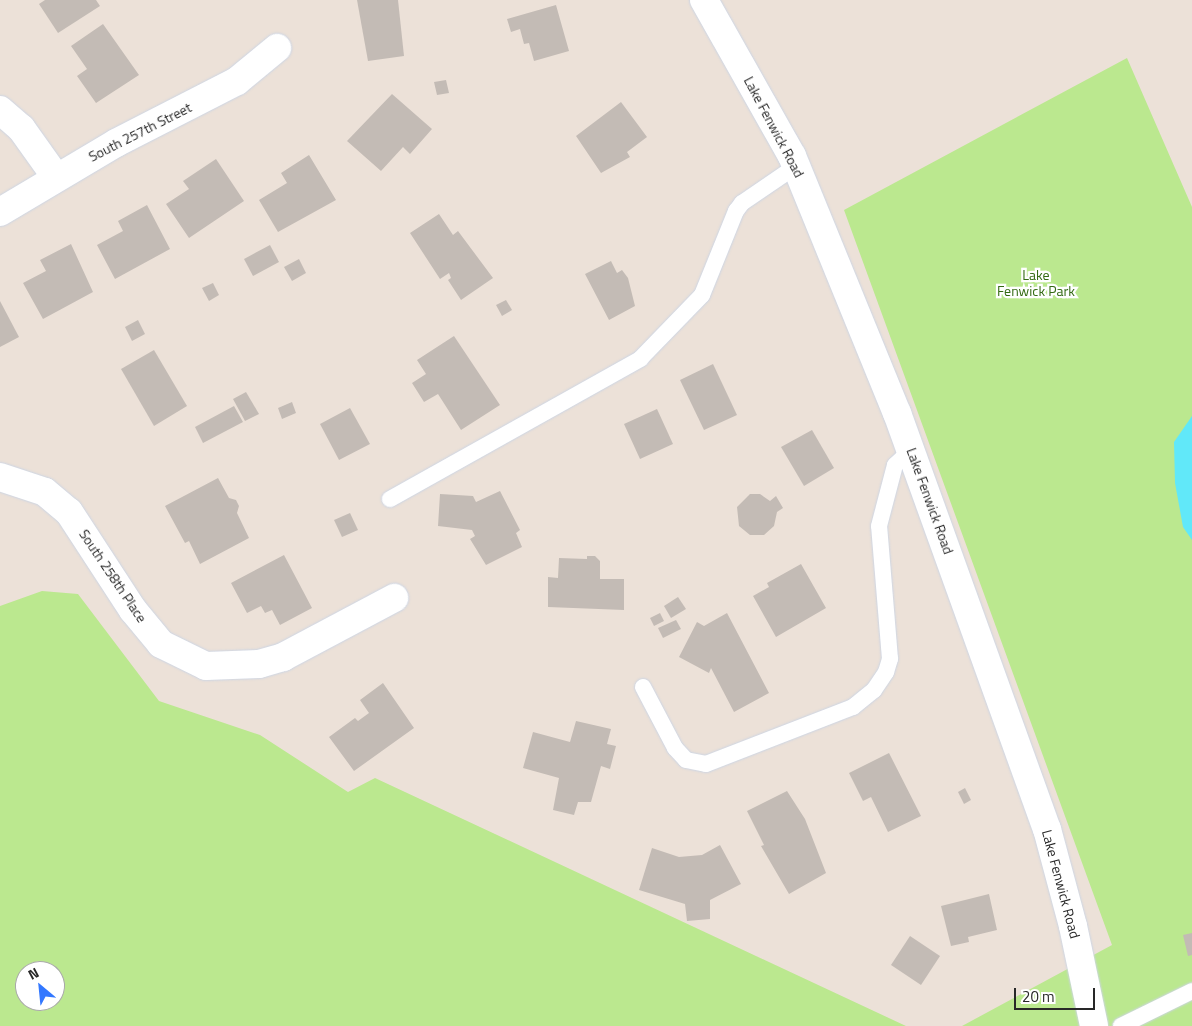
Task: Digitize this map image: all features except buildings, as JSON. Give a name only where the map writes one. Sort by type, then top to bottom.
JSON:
[{"type":"street","name":"Lake Fenwick Road","points":[[704,0],[796,166],[911,450],[1047,829],[1073,926],[1094,1026]]},
{"type":"street","name":"South 257th Street","points":[[0,212],[56,177],[237,81],[277,48]]},
{"type":"street","points":[[0,110],[21,128],[56,177]]},
{"type":"street","name":"South 258th Place","points":[[0,477],[45,492],[69,512],[133,610],[161,644],[206,666],[259,664],[282,657],[394,598]]},
{"type":"lane","points":[[390,499],[640,359],[702,295],[736,211],[742,203],[796,166]]},
{"type":"lane","points":[[643,687],[675,748],[686,760],[706,764],[853,707],[874,690],[886,672],[890,659],[879,526],[895,465],[911,450]]},
{"type":"lane","points":[[1121,1026],[1192,991]]},
{"type":"green space","name":"Lake Fenwick Park","points":[[1127,58],[1192,207],[1192,1026],[962,1026],[1112,945],[844,210]]},
{"type":"green space","points":[[42,591],[78,594],[159,701],[260,735],[348,792],[375,778],[906,1026],[0,1026],[0,606]]},
{"type":"water","points":[[1192,416],[1192,540],[1183,527],[1175,483],[1174,442]]}]
